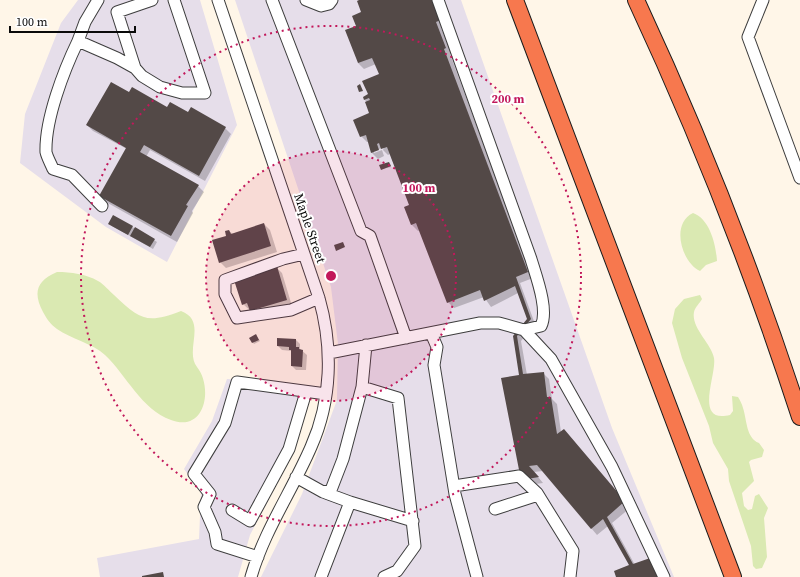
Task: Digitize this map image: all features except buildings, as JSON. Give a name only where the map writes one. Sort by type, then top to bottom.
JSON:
[{"type":"highway","points":[[515,0],[733,577]]},
{"type":"highway","points":[[636,0],[672,78],[710,169],[768,321],[800,417]]},
{"type":"street","points":[[98,0],[86,22],[64,71],[50,124],[46,153],[53,169],[72,175],[102,206]]},
{"type":"street","points":[[135,68],[117,12],[152,0]]},
{"type":"street","points":[[78,41],[90,48],[111,55],[135,68],[142,76],[160,87],[182,93],[205,93],[174,0]]},
{"type":"street","name":"Maple Street","points":[[218,0],[319,298],[326,324],[329,353],[326,394],[316,434],[258,557],[251,577]]},
{"type":"street","points":[[272,0],[361,231],[370,236],[406,338]]},
{"type":"street","points":[[306,0],[321,6],[329,4],[332,0]]},
{"type":"street","points":[[438,0],[531,259],[540,295],[544,320],[541,326],[524,330]]},
{"type":"street","points":[[763,0],[748,37],[800,178]]},
{"type":"street","points":[[304,254],[283,259],[225,280],[225,294],[237,318],[291,310],[319,298]]},
{"type":"street","points":[[329,353],[480,324],[500,322],[524,330],[551,359],[559,373],[612,467],[664,577]]},
{"type":"street","points":[[431,333],[437,346],[434,365],[454,486],[477,577]]},
{"type":"street","points":[[323,492],[330,490],[339,469],[362,387],[366,345]]},
{"type":"street","points":[[258,557],[217,544],[215,532],[204,507],[210,494],[194,474],[225,423],[237,382],[326,394]]},
{"type":"street","points":[[362,387],[398,398],[413,521],[415,546],[397,571],[384,577]]},
{"type":"street","points":[[232,510],[250,521],[289,449],[306,392]]},
{"type":"street","points":[[454,486],[519,476],[538,495],[573,551],[570,577]]},
{"type":"street","points":[[296,477],[323,492],[350,502],[413,521]]},
{"type":"street","points":[[495,510],[538,495]]},
{"type":"street","points":[[321,577],[350,502]]},
{"type":"shaded area","points":[[78,0],[200,0],[237,125],[167,262],[106,227],[20,163],[25,114],[61,23]]},
{"type":"shaded area","points":[[235,0],[461,0],[612,428],[674,577],[261,577],[302,494],[337,400],[338,344],[331,287]]},
{"type":"shaded area","points":[[227,379],[314,386],[295,449],[250,535],[238,577],[100,577],[97,558],[199,539],[201,493],[184,469],[212,421]]},
{"type":"green space","points":[[693,213],[704,221],[711,233],[717,261],[706,265],[700,271],[688,260],[681,243],[680,234],[682,226],[686,218]]},
{"type":"green space","points":[[57,272],[68,272],[93,279],[102,284],[131,310],[144,317],[160,318],[181,311],[189,316],[193,322],[194,329],[194,360],[205,386],[203,406],[199,414],[192,420],[183,422],[171,420],[160,415],[143,400],[105,355],[94,347],[57,329],[52,325],[43,312],[37,293],[38,288],[45,279]]},
{"type":"green space","points":[[700,295],[702,299],[694,312],[695,324],[714,358],[709,405],[712,412],[719,416],[730,415],[733,411],[732,396],[738,397],[743,407],[749,433],[764,450],[762,457],[749,462],[754,481],[742,493],[744,506],[748,510],[752,509],[755,496],[759,494],[768,508],[764,518],[767,557],[762,568],[756,569],[753,566],[751,546],[729,481],[728,469],[713,443],[709,426],[682,358],[672,323],[675,309],[684,299]]}]
